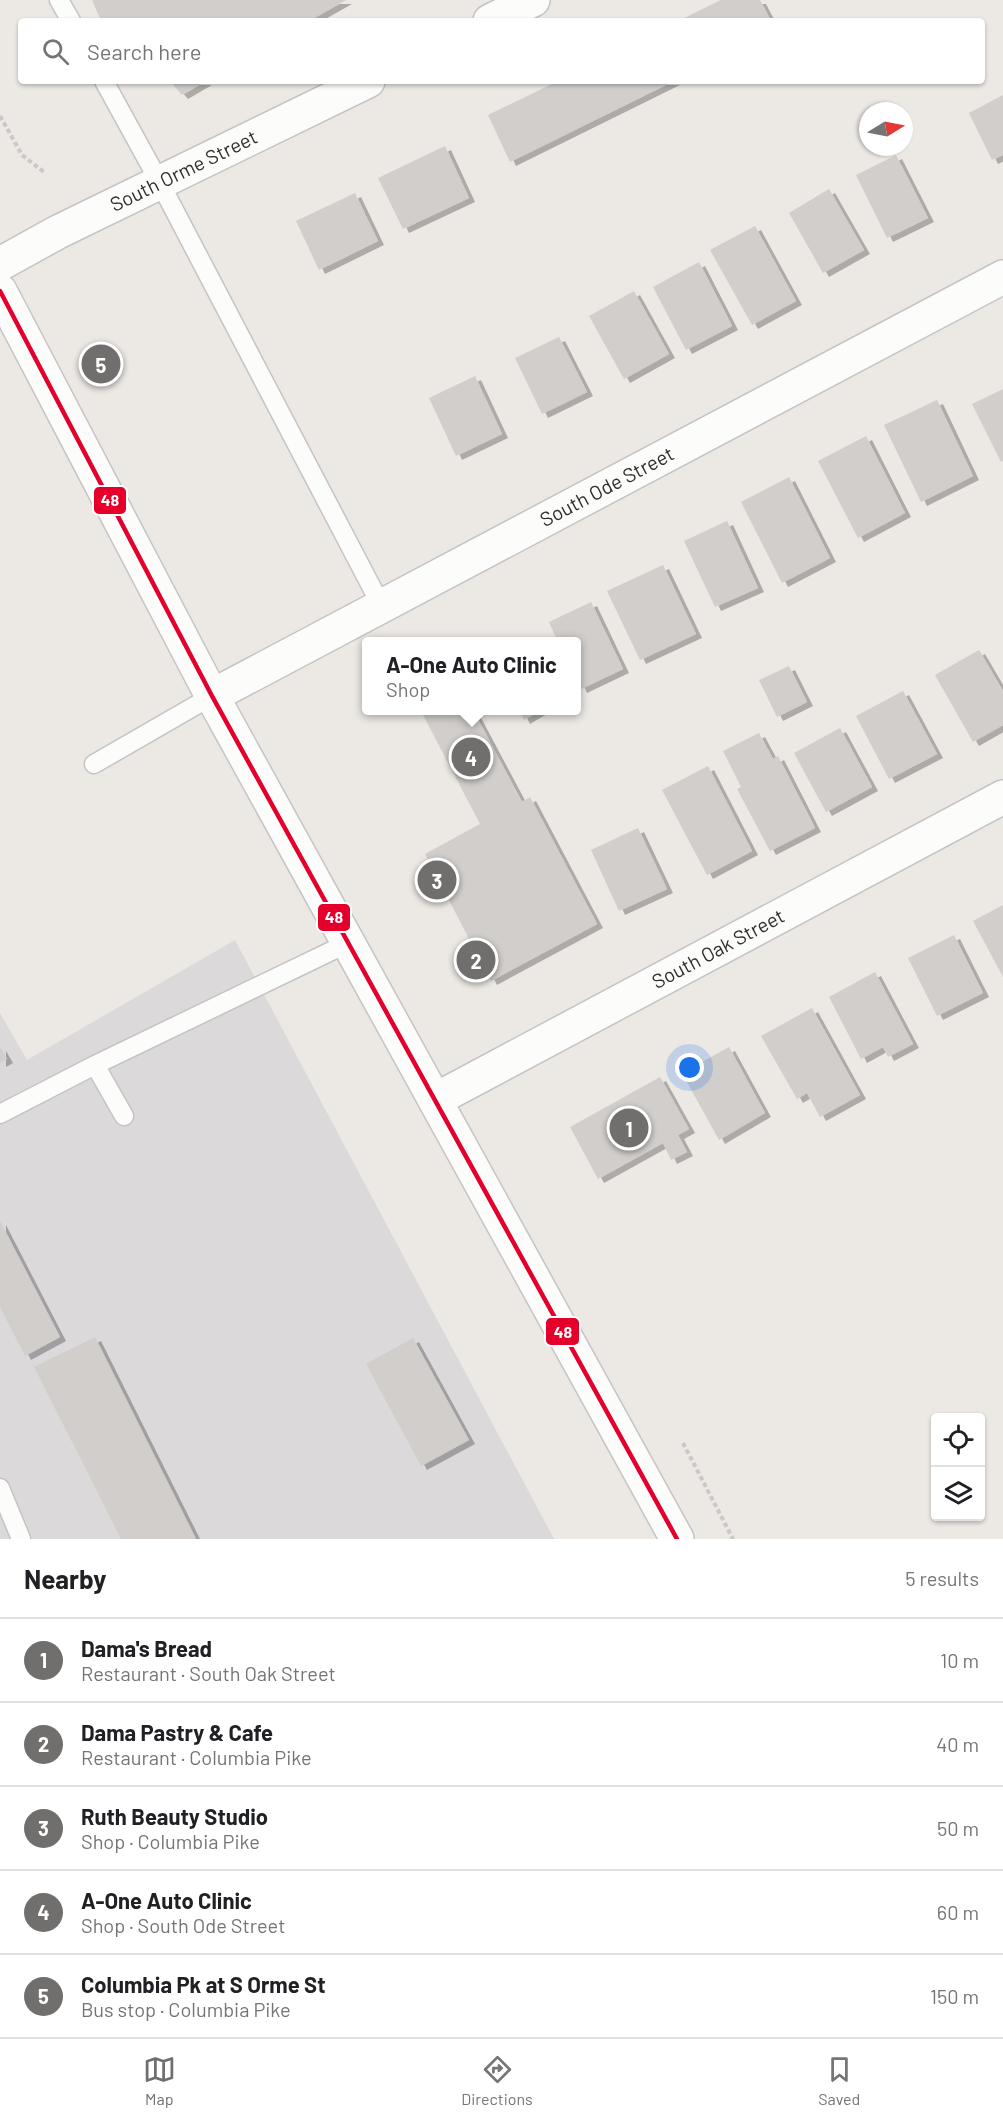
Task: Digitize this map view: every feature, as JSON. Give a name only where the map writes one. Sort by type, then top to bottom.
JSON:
[{"type":"street","points":[[496,18],[533,0]]},
{"type":"street","name":"South Orme Street","points":[[0,264],[58,232],[362,84]]},
{"type":"street","name":"South Ode Street","points":[[212,696],[1003,277]]},
{"type":"street","points":[[0,291],[212,696],[677,1539]]},
{"type":"street","name":"South Oak Street","points":[[435,1100],[1003,797]]},
{"type":"lane","points":[[59,0],[69,18]]},
{"type":"lane","points":[[106,84],[382,606]]},
{"type":"lane","points":[[94,764],[212,696]]},
{"type":"lane","points":[[0,1113],[348,943]]},
{"type":"lane","points":[[95,1065],[124,1116]]},
{"type":"lane","points":[[0,1488],[21,1539]]},
{"type":"path","points":[[0,116],[22,155],[44,172]]},
{"type":"path","points":[[683,1443],[733,1539]]},
{"type":"shaded area","points":[[235,940],[554,1539],[0,1539],[0,1013],[27,1060]]},
{"type":"building","points":[[92,0],[346,0],[314,18],[100,18]]},
{"type":"building","points":[[721,0],[760,0],[769,18],[684,18]]},
{"type":"building","points":[[173,84],[201,84],[182,95]]},
{"type":"building","points":[[552,84],[668,84],[510,162],[488,115]]},
{"type":"building","points":[[1003,95],[1003,155],[992,160],[969,113]]},
{"type":"building","points":[[445,146],[469,198],[403,229],[378,178]]},
{"type":"building","points":[[897,156],[928,218],[887,238],[856,175]]},
{"type":"building","points":[[829,189],[864,250],[823,273],[789,213]]},
{"type":"building","points":[[355,193],[378,241],[319,270],[296,221]]},
{"type":"building","points":[[755,226],[796,301],[752,325],[710,250]]},
{"type":"building","points":[[699,262],[732,326],[686,350],[653,287]]},
{"type":"building","points":[[634,291],[669,354],[624,379],[589,316]]},
{"type":"building","points":[[559,337],[587,392],[542,414],[515,358]]},
{"type":"building","points":[[475,376],[502,434],[456,456],[429,398]]},
{"type":"building","points":[[1003,389],[1003,461],[1001,462],[972,404]]},
{"type":"building","points":[[937,400],[973,476],[921,502],[884,425]]},
{"type":"building","points":[[866,436],[905,513],[858,538],[818,461]]},
{"type":"building","points":[[789,477],[830,558],[782,583],[741,502]]},
{"type":"building","points":[[727,521],[758,588],[715,607],[684,541]]},
{"type":"building","points":[[663,565],[696,634],[640,660],[607,591]]},
{"type":"building","points":[[591,602],[623,669],[581,689],[581,637],[556,637],[549,622]]},
{"type":"building","points":[[979,650],[1003,691],[1003,725],[973,742],[935,675]]},
{"type":"building","points":[[789,666],[807,702],[777,717],[759,680]]},
{"type":"building","points":[[903,691],[937,754],[889,779],[856,716]]},
{"type":"building","points":[[423,715],[476,715],[522,802],[530,797],[597,924],[491,981],[425,854],[480,824]]},
{"type":"building","points":[[522,715],[532,715],[524,720]]},
{"type":"building","points":[[840,728],[872,787],[826,812],[794,753]]},
{"type":"building","points":[[759,733],[773,759],[778,756],[815,828],[770,851],[737,789],[741,787],[723,751]]},
{"type":"building","points":[[708,766],[752,851],[707,875],[662,790]]},
{"type":"building","points":[[638,828],[667,889],[619,911],[591,850]]},
{"type":"building","points":[[1003,905],[1003,977],[973,921]]},
{"type":"building","points":[[954,935],[983,993],[937,1016],[908,958]]},
{"type":"building","points":[[875,972],[913,1044],[888,1057],[883,1047],[861,1059],[829,997]]},
{"type":"building","points":[[812,1008],[860,1095],[820,1117],[807,1093],[797,1099],[761,1036]]},
{"type":"building","points":[[0,1047],[7,1059],[0,1063]]},
{"type":"building","points":[[729,1047],[765,1113],[719,1140],[682,1073]]},
{"type":"building","points":[[660,1077],[689,1129],[678,1135],[687,1152],[671,1160],[663,1143],[598,1179],[570,1127]]},
{"type":"building","points":[[0,1221],[60,1337],[25,1356],[0,1307]]},
{"type":"building","points":[[95,1337],[196,1539],[121,1539],[34,1367]]},
{"type":"building","points":[[413,1338],[469,1440],[421,1466],[366,1364]]},
{"type":"transit line","name":"48","points":[[0,291],[212,696],[677,1539]]},
{"type":"place","name":"Columbia Pk at S Orme St","points":[[101,364]]},
{"type":"place","name":"A-One Auto Clinic","points":[[471,757]]},
{"type":"place","name":"Ruth Beauty Studio","points":[[437,880]]},
{"type":"place","name":"Dama Pastry & Cafe","points":[[476,960]]},
{"type":"place","name":"Dama's Bread","points":[[629,1128]]}]
